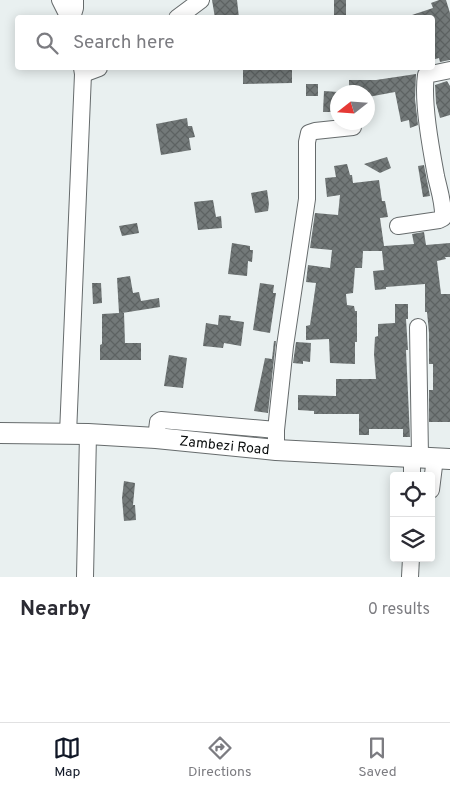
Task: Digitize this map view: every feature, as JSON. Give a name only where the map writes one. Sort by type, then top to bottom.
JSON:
[{"type":"main road","name":"Zambezi Road","points":[[0,433],[88,434],[156,438],[276,450],[429,457]]},
{"type":"street","points":[[60,0],[69,15]]},
{"type":"street","points":[[72,15],[75,0]]},
{"type":"street","points":[[181,15],[201,0]]},
{"type":"street","points":[[398,226],[443,218],[426,105],[425,80],[426,75],[450,70]]},
{"type":"street","points":[[68,434],[82,71]]},
{"type":"street","points":[[276,450],[276,430],[290,308],[307,199],[307,142],[309,134],[315,130],[330,129]]},
{"type":"street","points":[[418,327],[430,472]]},
{"type":"street","points":[[156,438],[158,422],[161,420],[276,430]]},
{"type":"street","points":[[85,577],[88,434]]},
{"type":"street","points":[[416,472],[429,457]]},
{"type":"street","points":[[410,577],[411,562]]},
{"type":"building","points":[[212,0],[237,0],[239,15],[214,15]]},
{"type":"building","points":[[334,0],[346,0],[346,15],[334,15]]},
{"type":"building","points":[[446,0],[450,13],[450,60],[440,62],[439,58],[435,59],[435,15],[412,15],[433,8],[431,3]]},
{"type":"building","points":[[243,70],[292,70],[292,83],[243,84]]},
{"type":"building","points":[[416,74],[415,99],[418,125],[410,128],[409,120],[401,122],[395,92],[375,96],[375,85],[349,85],[349,80],[376,80]]},
{"type":"building","points":[[447,81],[450,86],[450,115],[440,118],[436,103],[435,85]]},
{"type":"building","points":[[306,84],[318,84],[318,96],[306,96]]},
{"type":"building","points":[[324,91],[330,91],[330,112],[323,112]]},
{"type":"building","points":[[187,118],[188,126],[192,126],[195,137],[189,138],[191,150],[161,155],[156,124]]},
{"type":"building","points":[[387,157],[391,168],[380,173],[364,164]]},
{"type":"building","points":[[347,164],[353,183],[379,180],[382,201],[385,201],[388,217],[380,218],[384,246],[414,244],[412,234],[424,232],[426,245],[450,243],[450,257],[437,261],[441,294],[450,294],[450,422],[429,422],[429,390],[433,390],[433,364],[429,364],[429,333],[427,312],[425,312],[425,284],[386,287],[386,289],[375,290],[373,271],[384,270],[382,251],[363,251],[362,268],[355,268],[353,293],[346,294],[347,305],[354,306],[355,311],[357,311],[355,364],[330,363],[329,339],[306,340],[306,326],[310,325],[316,283],[306,282],[308,265],[330,268],[332,250],[310,248],[315,213],[338,215],[340,195],[327,197],[325,178],[336,177],[334,166]]},
{"type":"building","points":[[424,165],[430,196],[423,197],[418,166]]},
{"type":"building","points":[[267,190],[268,211],[255,213],[251,193]]},
{"type":"building","points":[[213,200],[216,217],[221,216],[222,228],[198,230],[194,202]]},
{"type":"building","points":[[137,223],[139,233],[122,236],[119,226]]},
{"type":"building","points":[[232,243],[250,246],[250,250],[253,250],[252,262],[248,261],[247,276],[228,274]]},
{"type":"building","points":[[130,276],[133,293],[139,292],[141,301],[159,298],[160,307],[122,313],[124,313],[125,343],[141,343],[141,360],[100,360],[102,314],[119,313],[117,278]]},
{"type":"building","points":[[92,283],[101,283],[102,303],[93,304]]},
{"type":"building","points":[[260,283],[274,285],[273,293],[276,293],[270,333],[253,330]]},
{"type":"building","points":[[395,304],[408,304],[408,319],[406,319],[408,350],[406,350],[410,437],[403,437],[403,429],[369,429],[369,435],[359,435],[359,414],[314,414],[314,411],[298,410],[298,395],[336,396],[336,379],[376,379],[374,354],[375,337],[378,336],[378,324],[395,323]]},
{"type":"building","points":[[219,315],[231,316],[230,320],[244,322],[241,346],[224,343],[223,348],[203,346],[206,323],[218,325]]},
{"type":"building","points":[[274,341],[276,341],[268,413],[254,411],[265,358],[272,359]]},
{"type":"building","points":[[296,342],[311,343],[310,362],[303,361],[303,364],[293,363]]},
{"type":"building","points":[[169,355],[187,358],[183,388],[164,386]]},
{"type":"building","points":[[124,481],[135,483],[133,505],[135,505],[136,520],[124,521],[122,498]]}]
